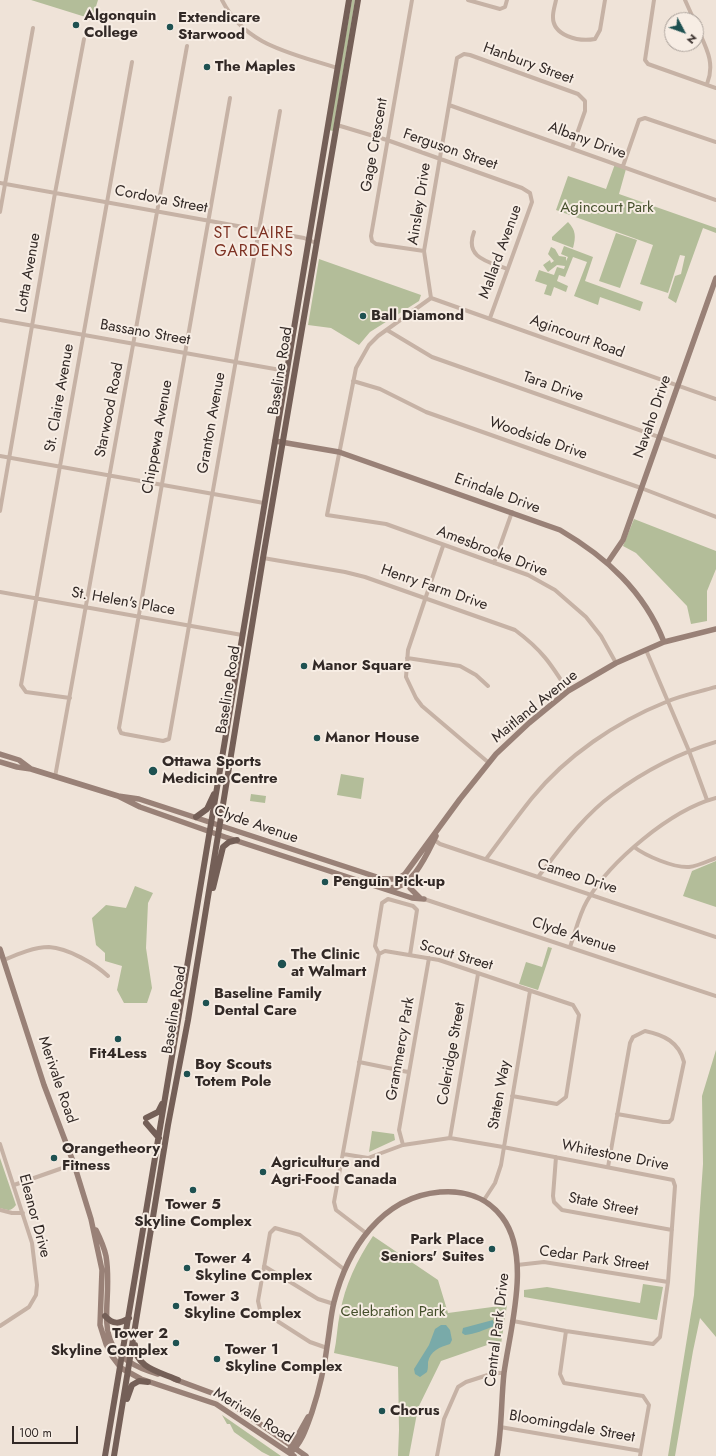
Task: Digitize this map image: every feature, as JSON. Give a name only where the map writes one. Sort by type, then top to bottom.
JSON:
[{"type":"main road","name":"Baseline Road","points":[[105,1456],[123,1357],[166,1091],[212,823],[307,239],[349,0]]},
{"type":"main road","name":"Baseline Road","points":[[114,1456],[168,1124],[187,1027],[282,443],[358,0]]},
{"type":"main road","name":"Navaho Drive","points":[[608,562],[623,540],[716,278]]},
{"type":"main road","name":"Erindale Drive","points":[[274,441],[339,452],[560,530],[608,562],[641,598],[657,625],[664,642]]},
{"type":"main road","name":"Maitland Avenue","points":[[387,880],[397,879],[405,874],[489,763],[513,737],[568,691],[616,663],[664,642],[716,630]]},
{"type":"main road","points":[[235,680],[243,682]]},
{"type":"main road","name":"Clyde Avenue","points":[[0,754],[19,760],[31,769]]},
{"type":"main road","name":"Clyde Avenue","points":[[0,762],[31,769],[118,796],[139,799],[387,880]]},
{"type":"main road","points":[[196,817],[207,809],[217,787]]},
{"type":"main road","name":"Clyde Avenue","points":[[118,796],[140,807],[210,832],[412,898],[424,899]]},
{"type":"main road","name":"Maitland Avenue","points":[[384,888],[396,888],[411,877],[432,839]]},
{"type":"main road","points":[[206,906],[223,848],[229,842],[237,840]]},
{"type":"main road","points":[[336,872],[342,866]]},
{"type":"main road","points":[[411,877],[410,888],[415,894],[424,899]]},
{"type":"main road","name":"Merivale Road","points":[[0,949],[44,1084],[74,1164],[91,1219],[102,1270],[100,1325],[106,1344],[121,1368],[148,1382],[200,1397],[216,1404],[292,1455]]},
{"type":"main road","points":[[178,1026],[187,1027]]},
{"type":"main road","points":[[159,1138],[146,1121],[158,1112],[166,1091]]},
{"type":"main road","points":[[161,1123],[168,1124]]},
{"type":"main road","points":[[150,1189],[158,1190]]},
{"type":"main road","name":"Central Park Drive","points":[[292,1455],[293,1447],[305,1431],[319,1390],[334,1304],[345,1270],[366,1233],[375,1222],[392,1208],[421,1195],[436,1192],[456,1192],[468,1194],[484,1200],[497,1211],[506,1222],[512,1239],[517,1264],[518,1282],[504,1373],[497,1456]]},
{"type":"main road","name":"Merivale Road","points":[[91,1219],[106,1256],[107,1284],[105,1316],[112,1343],[123,1357],[129,1362],[146,1370],[220,1396],[306,1456]]},
{"type":"main road","points":[[142,1240],[150,1241]]},
{"type":"main road","points":[[105,1316],[115,1323],[121,1323],[129,1318]]},
{"type":"main road","points":[[136,1325],[135,1352],[139,1361],[178,1380]]},
{"type":"main road","points":[[120,1419],[132,1385],[139,1381],[148,1382]]},
{"type":"street","points":[[222,0],[245,30],[258,39],[279,49],[337,68]]},
{"type":"street","name":"Gage Crescent","points":[[412,0],[371,236],[372,241],[376,244],[424,251]]},
{"type":"street","points":[[468,0],[500,9],[505,7],[507,0]]},
{"type":"street","points":[[556,0],[552,17],[555,27],[562,33],[582,41],[595,39],[600,30],[605,0]]},
{"type":"street","points":[[654,0],[645,60],[648,64],[716,88]]},
{"type":"street","points":[[685,0],[690,12]]},
{"type":"street","points":[[0,212],[2,183],[33,28]]},
{"type":"street","name":"Lotta Avenue","points":[[0,511],[55,193],[84,39]]},
{"type":"street","points":[[704,43],[711,58],[713,67],[707,84]]},
{"type":"street","name":"Starwood Road","points":[[55,777],[135,344],[187,46]]},
{"type":"street","name":"Ainsley Drive","points":[[431,298],[424,251],[455,64],[460,55]]},
{"type":"street","name":"Hanbury Street","points":[[460,55],[470,55],[578,94],[585,101],[585,111],[572,148]]},
{"type":"street","name":"St. Claire Avenue","points":[[70,698],[26,692],[22,688],[59,466],[132,62]]},
{"type":"street","name":"Chippewa Avenue","points":[[169,739],[163,741],[125,734],[121,733],[119,728],[230,98]]},
{"type":"street","name":"Albany Drive","points":[[449,105],[716,200]]},
{"type":"street","name":"Granton Avenue","points":[[169,739],[280,111]]},
{"type":"street","points":[[622,166],[639,120],[645,118],[716,142]]},
{"type":"street","name":"Ferguson Street","points":[[337,125],[387,140],[522,188],[530,193]]},
{"type":"street","name":"Cordova Street","points":[[2,183],[307,239],[316,243]]},
{"type":"street","name":"Mallard Avenue","points":[[490,318],[532,202],[530,193]]},
{"type":"street","points":[[474,232],[472,238],[474,254],[478,258],[507,269]]},
{"type":"street","points":[[339,452],[356,368],[369,345],[431,298]]},
{"type":"street","name":"Agincourt Road","points":[[431,298],[716,399]]},
{"type":"street","name":"Bassano Street","points":[[0,320],[286,371]]},
{"type":"street","name":"Tara Drive","points":[[387,330],[432,357],[716,457]]},
{"type":"street","name":"Woodside Drive","points":[[353,381],[380,389],[426,412],[642,488],[716,517]]},
{"type":"street","name":"Amesbrooke Drive","points":[[339,452],[327,514],[386,524],[443,546],[528,575],[563,596],[586,617],[601,636],[616,663]]},
{"type":"street","points":[[0,456],[264,503]]},
{"type":"street","points":[[494,563],[512,512]]},
{"type":"street","points":[[443,546],[407,658],[406,677],[416,698],[422,706],[489,763]]},
{"type":"street","name":"Henry Farm Drive","points":[[263,558],[345,572],[426,598],[515,630],[532,642],[546,657],[568,691]]},
{"type":"street","name":"St. Helen's Place","points":[[0,592],[242,635]]},
{"type":"street","points":[[646,650],[689,751],[707,800]]},
{"type":"street","points":[[407,658],[460,666],[476,675],[488,686]]},
{"type":"street","points":[[486,859],[532,797],[572,758],[605,734],[667,701],[716,687]]},
{"type":"street","points":[[538,877],[573,832],[611,795],[651,770],[689,751],[716,742]]},
{"type":"street","points":[[570,947],[586,902],[614,867],[666,821],[707,800],[716,798]]},
{"type":"street","name":"Cameo Drive","points":[[432,839],[440,844],[716,936]]},
{"type":"street","points":[[634,848],[642,854],[680,867],[690,867],[716,858]]},
{"type":"street","points":[[366,1233],[335,1207],[334,1202],[379,954],[375,946],[382,903],[388,899],[413,906],[417,910],[410,955]]},
{"type":"street","name":"Clyde Avenue","points":[[424,899],[716,996]]},
{"type":"street","points":[[4,960],[24,952],[50,947],[80,957],[95,965],[108,976]]},
{"type":"street","name":"Scout Street","points":[[379,954],[385,951],[429,958],[573,1005],[578,1012],[566,1097],[558,1104],[512,1096]]},
{"type":"street","name":"Grammercy Park","points":[[403,1145],[399,1130],[429,958]]},
{"type":"street","name":"Coleridge Street","points":[[450,1138],[478,974]]},
{"type":"street","name":"Staten Way","points":[[484,1200],[499,1174],[530,991]]},
{"type":"street","points":[[608,1167],[617,1114],[630,1043],[633,1037],[645,1031],[674,1042],[682,1055],[684,1062],[672,1119],[669,1122],[663,1122],[617,1114]]},
{"type":"street","points":[[359,1062],[408,1072]]},
{"type":"street","name":"Whitestone Drive","points":[[343,1154],[373,1157],[403,1145],[450,1138],[673,1180],[675,1186],[668,1282],[660,1337],[653,1344],[566,1331],[513,1321]]},
{"type":"street","name":"Eleanor Drive","points":[[0,1146],[32,1243],[37,1285],[36,1295],[29,1307],[0,1326]]},
{"type":"street","name":"State Street","points":[[556,1157],[553,1196],[554,1202],[562,1210],[672,1230]]},
{"type":"street","points":[[14,1185],[74,1164]]},
{"type":"street","points":[[0,1210],[12,1214],[23,1213]]},
{"type":"street","points":[[327,1348],[310,1342],[260,1310],[258,1301],[270,1233],[275,1228],[300,1235],[345,1270]]},
{"type":"street","name":"Cedar Park Street","points":[[517,1264],[544,1262],[668,1282]]},
{"type":"street","points":[[264,1266],[318,1299],[334,1304]]},
{"type":"street","points":[[566,1331],[560,1374],[564,1383],[642,1396],[647,1400],[649,1405],[640,1454]]},
{"type":"street","points":[[437,1456],[444,1419],[458,1387],[466,1382],[494,1373],[504,1373]]},
{"type":"street","name":"Bloomingdale Street","points":[[500,1427],[640,1454]]},
{"type":"green space","points":[[31,0],[98,0],[92,19]]},
{"type":"green space","points":[[352,0],[355,0],[333,131],[329,130]]},
{"type":"green space","name":"Agincourt Park","points":[[615,164],[626,169],[619,194],[716,228],[716,233],[703,228],[676,303],[668,298],[675,276],[681,274],[685,256],[680,255],[668,293],[640,284],[653,245],[556,210],[568,176],[606,189]]},
{"type":"green space","points":[[568,222],[573,228],[575,234],[573,248],[552,240],[552,237]]},
{"type":"green space","points":[[616,233],[637,240],[620,288],[599,281]]},
{"type":"green space","points":[[564,246],[593,257],[585,281],[643,302],[640,311],[600,297],[598,305],[574,296],[587,262],[573,257],[565,277],[559,275],[557,281],[568,286],[566,292],[554,287],[551,296],[544,294],[547,285],[535,281],[539,270],[554,275],[557,267],[564,269],[565,266],[557,265],[548,272],[543,265],[550,260],[551,263],[554,261],[548,254],[551,247],[555,249],[559,256],[566,257],[566,261],[568,257],[561,254]]},
{"type":"green space","points":[[319,259],[421,295],[419,301],[370,332],[359,345],[331,328],[308,325]]},
{"type":"green space","points":[[634,519],[716,551],[716,569],[707,591],[707,621],[691,624],[687,606],[636,553],[623,546]]},
{"type":"green space","points":[[341,774],[364,778],[361,799],[337,795]]},
{"type":"green space","points":[[251,794],[266,796],[265,803],[250,801]]},
{"type":"green space","points":[[716,861],[716,907],[683,896],[692,871]]},
{"type":"green space","points":[[135,886],[153,893],[148,903],[146,948],[152,988],[147,1003],[124,1003],[117,990],[122,966],[105,961],[105,953],[96,945],[92,918],[106,905],[126,908]]},
{"type":"green space","points":[[548,947],[552,948],[538,990],[519,984],[526,962],[542,967]]},
{"type":"green space","points":[[716,1050],[716,1337],[700,1318],[675,1456],[668,1456],[694,1295],[703,1164],[702,1096]]},
{"type":"green space","points":[[372,1131],[394,1134],[395,1140],[369,1152]]},
{"type":"green space","points":[[0,1158],[16,1205],[11,1210],[0,1208]]},
{"type":"green space","name":"Celebration Park","points":[[373,1236],[438,1280],[448,1313],[507,1305],[501,1344],[493,1343],[441,1361],[418,1408],[409,1456],[398,1456],[398,1367],[334,1353],[342,1303],[348,1283],[362,1254]]},
{"type":"green space","points":[[643,1284],[663,1287],[657,1320],[524,1297],[524,1290],[547,1287],[640,1303]]},
{"type":"green space","points":[[222,1415],[281,1456],[270,1456],[262,1452],[234,1432],[230,1424],[227,1424]]},
{"type":"water","points":[[493,1320],[494,1326],[480,1332],[465,1335],[462,1333],[463,1328]]},
{"type":"water","points":[[441,1325],[446,1325],[450,1330],[452,1340],[450,1344],[433,1352],[429,1358],[427,1372],[420,1377],[415,1374],[414,1369],[429,1345],[435,1329]]},
{"type":"place","name":"Algonquin College","points":[[76,25]]},
{"type":"place","name":"Extendicare Starwood","points":[[170,27]]},
{"type":"place","name":"The Maples","points":[[207,67]]},
{"type":"place","name":"Ball Diamond","points":[[363,316]]},
{"type":"place","name":"Manor Square","points":[[304,666]]},
{"type":"place","name":"Manor House","points":[[317,738]]},
{"type":"place","name":"Ottawa Sports Medicine Centre","points":[[153,771]]},
{"type":"place","name":"Penguin Pick-up","points":[[325,882]]},
{"type":"place","name":"The Clinic at Walmart","points":[[282,964]]},
{"type":"place","name":"Baseline Family Dental Care","points":[[206,1003]]},
{"type":"place","name":"Fit4Less","points":[[118,1039]]},
{"type":"place","name":"Boy Scouts Totem Pole","points":[[187,1074]]},
{"type":"place","name":"Orangetheory Fitness","points":[[54,1158]]},
{"type":"place","name":"Agriculture and Agri-Food Canada","points":[[263,1172]]},
{"type":"place","name":"Tower 5 Skyline Complex","points":[[193,1190]]},
{"type":"place","name":"Park Place Seniors' Suites","points":[[492,1249]]},
{"type":"place","name":"Tower 4 Skyline Complex","points":[[187,1268]]},
{"type":"place","name":"Tower 3 Skyline Complex","points":[[176,1306]]},
{"type":"place","name":"Tower 2 Skyline Complex","points":[[176,1343]]},
{"type":"place","name":"Tower 1 Skyline Complex","points":[[217,1359]]},
{"type":"place","name":"Chorus","points":[[382,1411]]},
{"type":"district","name":"ST CLAIRE GARDENS","points":[[254,243]]}]
